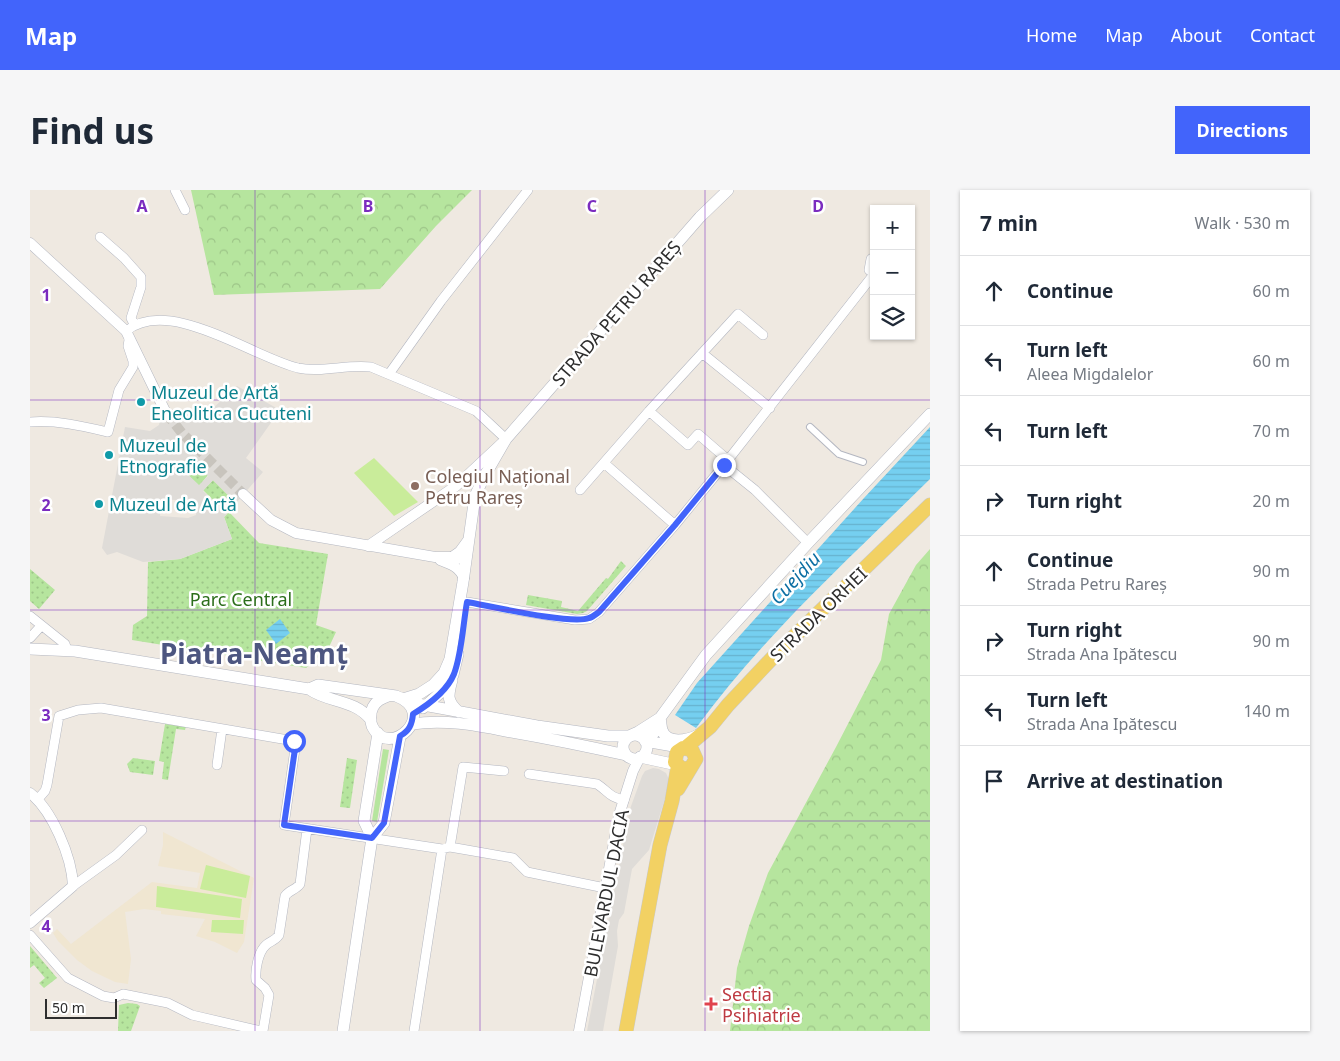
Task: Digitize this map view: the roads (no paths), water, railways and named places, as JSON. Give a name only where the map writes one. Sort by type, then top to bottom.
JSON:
[{"type":"main road","name":"STRADA PETRU RAREȘ","points":[[405,700],[433,685],[448,664],[453,650],[475,496],[506,439],[700,217],[728,190]]},
{"type":"main road","points":[[640,757],[645,752],[645,741],[654,733],[660,718],[706,656],[808,543],[930,414]]},
{"type":"main road","name":"STRADA ORHEI","points":[[688,751],[777,653],[930,505]]},
{"type":"main road","points":[[453,557],[460,552],[468,541]]},
{"type":"main road","name":"STRADA PETRU RAREȘ","points":[[412,719],[440,693],[453,675],[470,578],[470,571],[466,564]]},
{"type":"main road","points":[[30,649],[67,650],[309,689],[316,694],[345,702],[358,708],[365,713],[378,733],[388,738],[400,736],[409,729],[412,719],[405,700]]},
{"type":"main road","points":[[453,675],[449,698],[452,706],[459,712]]},
{"type":"main road","points":[[309,689],[318,685],[396,696],[405,700],[459,712],[565,730],[608,736],[636,735],[645,741],[688,751],[696,762],[681,767],[640,757],[633,758],[558,740],[478,726],[412,719]]},
{"type":"main road","points":[[370,720],[372,707],[382,698],[388,696]]},
{"type":"main road","points":[[660,718],[664,735],[675,740],[693,737],[710,727]]},
{"type":"main road","points":[[626,755],[623,745],[629,736],[660,718]]},
{"type":"main road","points":[[375,834],[364,821],[378,733]]},
{"type":"main road","points":[[343,1031],[375,834],[384,823],[400,736]]},
{"type":"main road","points":[[626,1031],[660,845],[681,767],[676,755],[688,751]]},
{"type":"street","points":[[175,190],[185,210]]},
{"type":"street","points":[[389,374],[441,301],[528,190]]},
{"type":"street","points":[[30,422],[63,422],[108,432],[119,390],[133,367],[128,346],[131,318],[141,287],[141,277],[124,258],[100,237]]},
{"type":"street","points":[[30,243],[130,331],[166,413]]},
{"type":"street","points":[[467,602],[575,620],[589,619],[599,612],[675,525],[770,408],[870,279]]},
{"type":"street","points":[[580,490],[738,314],[763,335]]},
{"type":"street","points":[[130,331],[150,320],[158,320],[184,324],[300,368],[371,367],[476,411],[506,439]]},
{"type":"street","points":[[702,352],[770,408]]},
{"type":"street","points":[[649,411],[688,445],[698,434],[808,543]]},
{"type":"street","points":[[810,427],[839,454],[863,462]]},
{"type":"street","name":"STRADA PETRU RAREȘ","points":[[368,546],[456,486],[506,439]]},
{"type":"street","points":[[604,463],[675,525]]},
{"type":"street","points":[[243,494],[271,520],[296,533],[435,557],[453,557],[462,560],[466,564]]},
{"type":"street","points":[[435,557],[455,565],[464,578]]},
{"type":"street","points":[[30,616],[65,644],[67,650]]},
{"type":"street","points":[[30,638],[41,626]]},
{"type":"street","points":[[73,886],[72,872],[66,851],[45,807],[34,796],[46,791],[48,785],[59,716],[78,710],[101,708],[296,742],[284,825],[307,829],[375,834],[446,848],[513,858],[527,872],[605,888]]},
{"type":"street","points":[[217,765],[222,729]]},
{"type":"street","points":[[626,755],[633,771]]},
{"type":"street","name":"BULEVARDUL DACIA","points":[[579,1031],[617,826],[633,771],[640,757]]},
{"type":"street","points":[[414,1031],[446,848],[464,767],[504,771]]},
{"type":"street","points":[[529,774],[597,784],[604,788],[612,797],[624,800]]},
{"type":"street","points":[[30,936],[68,978],[103,996],[114,998],[124,994],[168,1003],[192,1015],[262,1031],[269,995],[268,991],[256,980],[257,966],[264,946],[276,940],[279,936],[285,896],[288,892],[297,889],[300,884],[307,829]]},
{"type":"street","points":[[30,923],[73,886],[116,855],[142,830]]},
{"type":"water","name":"Cuejdiu","points":[[930,427],[930,479],[778,630],[722,694],[696,728],[675,715],[697,683]]},
{"type":"water","points":[[280,619],[290,633],[276,644],[266,630]]},
{"type":"tunnel","points":[[166,413],[182,433],[243,494]]},
{"type":"place","name":"Muzeul de Artă Eneolitica Cucuteni","points":[[141,402]]},
{"type":"place","name":"Muzeul de Etnografie","points":[[109,455]]},
{"type":"place","name":"Colegiul Național Petru Rareș","points":[[415,486]]},
{"type":"place","name":"Muzeul de Artă","points":[[99,504]]},
{"type":"place","name":"Sectia Psihiatrie","points":[[711,1004]]},
{"type":"district","name":"Piatra-Neamț","points":[[254,653]]},
{"type":"park label","name":"Parc Central","points":[[241,599]]}]
